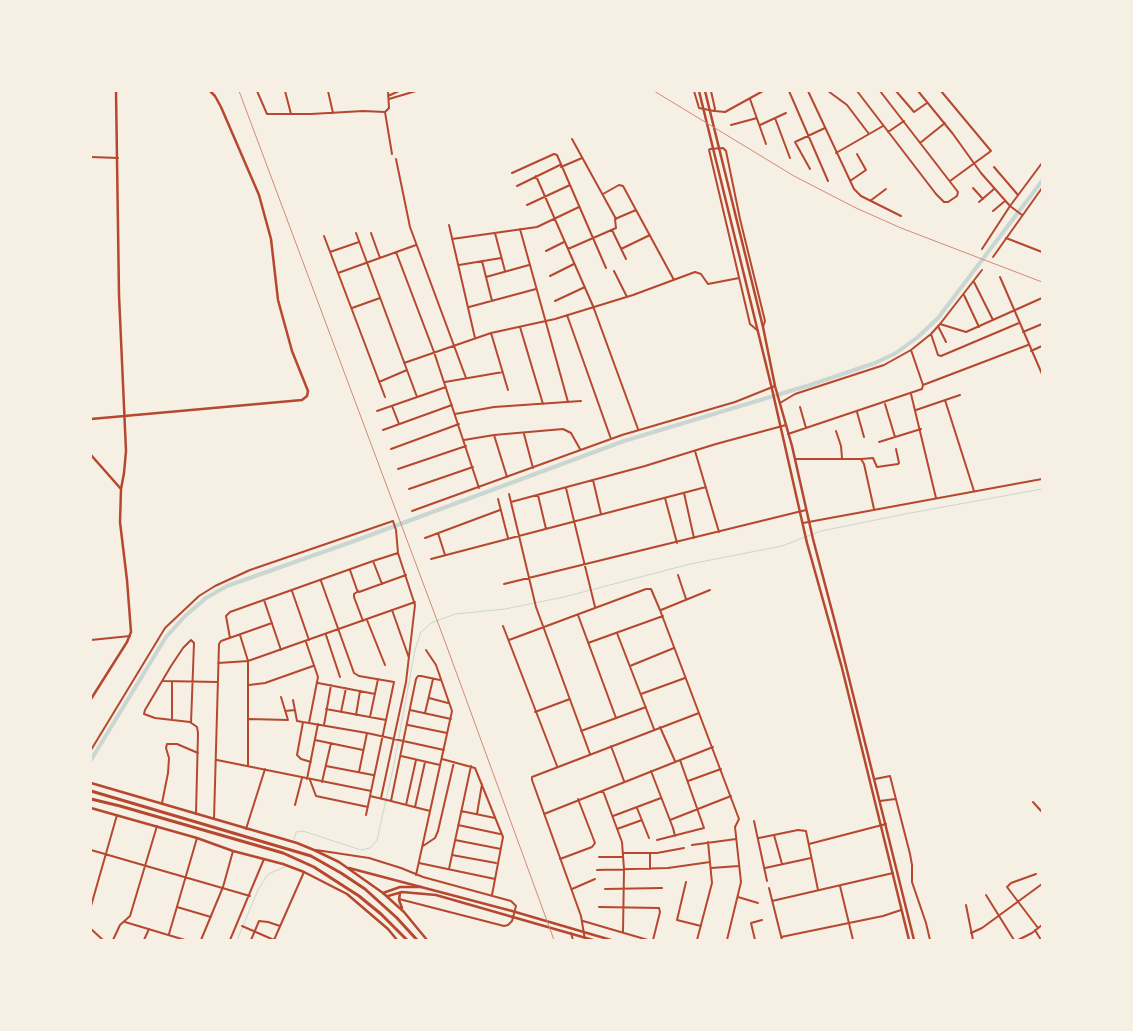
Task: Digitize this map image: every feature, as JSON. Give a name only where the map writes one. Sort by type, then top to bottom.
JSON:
[{"type":"highway","points":[[91,792],[311,856],[365,889],[397,918],[417,940]]},
{"type":"highway","points":[[91,799],[283,853],[314,867],[359,896],[381,914],[406,940]]},
{"type":"main road","points":[[91,699],[130,636],[131,626],[120,522],[121,489],[125,463],[116,91]]},
{"type":"main road","points":[[91,419],[302,400],[307,396],[308,391],[292,351],[278,300],[267,219],[252,178],[215,96],[210,91]]},
{"type":"main road","points":[[215,91],[215,96]]},
{"type":"main road","points":[[699,91],[757,330],[786,425],[808,522],[914,940]]},
{"type":"main road","points":[[705,91],[763,327],[775,400],[804,531],[842,668],[909,940]]},
{"type":"main road","points":[[91,455],[121,489]]},
{"type":"main road","points":[[91,783],[298,843],[314,850],[348,868],[383,892],[404,912],[427,940]]},
{"type":"main road","points":[[91,808],[197,838],[233,852],[283,864],[304,872],[347,894],[388,929],[397,940]]},
{"type":"main road","points":[[348,868],[472,900],[611,940]]},
{"type":"main road","points":[[383,892],[400,887],[421,887]]},
{"type":"main road","points":[[388,896],[414,892],[436,895],[594,940]]},
{"type":"main road","points":[[400,893],[398,899],[404,912]]},
{"type":"street","points":[[257,91],[267,114],[384,112],[389,108],[388,91]]},
{"type":"street","points":[[285,91],[291,114]]},
{"type":"street","points":[[328,91],[333,114]]},
{"type":"street","points":[[388,98],[399,91]]},
{"type":"street","points":[[388,98],[416,91]]},
{"type":"street","points":[[694,91],[699,108],[726,112],[763,91]]},
{"type":"street","points":[[711,91],[715,111]]},
{"type":"street","points":[[789,91],[828,181]]},
{"type":"street","points":[[808,91],[836,153],[857,193],[901,216]]},
{"type":"street","points":[[828,91],[847,104],[869,134]]},
{"type":"street","points":[[857,91],[936,194],[946,203],[957,196],[958,193],[950,181],[880,91]]},
{"type":"street","points":[[896,91],[914,112],[927,103]]},
{"type":"street","points":[[918,91],[995,189],[1010,206],[1022,215]]},
{"type":"street","points":[[941,91],[991,151],[950,181]]},
{"type":"street","points":[[750,98],[766,144]]},
{"type":"street","points":[[384,112],[392,154]]},
{"type":"street","points":[[760,125],[786,113]]},
{"type":"street","points":[[731,126],[757,118]]},
{"type":"street","points":[[775,118],[790,158]]},
{"type":"street","points":[[888,132],[904,121]]},
{"type":"street","points":[[920,143],[944,124]]},
{"type":"street","points":[[836,153],[883,126]]},
{"type":"street","points":[[810,169],[795,144],[796,141],[825,128]]},
{"type":"street","points":[[568,250],[616,227],[614,221],[616,219],[604,194],[572,139]]},
{"type":"street","points":[[757,330],[750,324],[710,149],[723,148],[726,151],[738,211],[765,321],[763,327]]},
{"type":"street","points":[[512,173],[554,154],[557,155],[606,268]]},
{"type":"street","points":[[850,181],[866,170],[857,154]]},
{"type":"street","points":[[91,157],[118,158]]},
{"type":"street","points":[[517,186],[582,157]]},
{"type":"street","points":[[396,159],[407,214],[416,245],[466,378]]},
{"type":"street","points":[[982,248],[1018,194],[1042,163]]},
{"type":"street","points":[[994,167],[1018,194]]},
{"type":"street","points":[[536,176],[593,306],[638,430]]},
{"type":"street","points":[[527,205],[570,185]]},
{"type":"street","points":[[604,194],[621,185],[674,280]]},
{"type":"street","points":[[973,188],[983,199]]},
{"type":"street","points":[[993,257],[1042,188]]},
{"type":"street","points":[[870,201],[886,189]]},
{"type":"street","points":[[979,202],[995,189]]},
{"type":"street","points":[[994,211],[1006,201]]},
{"type":"street","points":[[452,239],[537,227],[579,207]]},
{"type":"street","points":[[616,219],[636,210]]},
{"type":"street","points":[[449,225],[475,338]]},
{"type":"street","points":[[520,229],[568,402]]},
{"type":"street","points":[[612,229],[626,259]]},
{"type":"street","points":[[356,233],[417,397]]},
{"type":"street","points":[[371,233],[380,258]]},
{"type":"street","points":[[494,233],[505,272]]},
{"type":"street","points":[[621,249],[650,235]]},
{"type":"street","points":[[324,236],[385,397]]},
{"type":"street","points":[[1006,238],[1042,252]]},
{"type":"street","points":[[330,252],[359,242]]},
{"type":"street","points":[[546,250],[565,242]]},
{"type":"street","points":[[338,273],[416,245]]},
{"type":"street","points":[[396,252],[434,352],[479,488]]},
{"type":"street","points":[[458,265],[501,258]]},
{"type":"street","points":[[482,261],[492,301]]},
{"type":"street","points":[[550,276],[574,264]]},
{"type":"street","points":[[486,276],[530,265]]},
{"type":"street","points":[[780,403],[795,394],[884,365],[911,350],[939,325],[982,270]]},
{"type":"street","points":[[614,271],[627,297]]},
{"type":"street","points":[[404,363],[491,333],[545,321],[627,297],[695,272],[701,274],[708,284],[740,278]]},
{"type":"street","points":[[1000,277],[1042,374]]},
{"type":"street","points":[[974,281],[993,320]]},
{"type":"street","points":[[555,300],[585,287]]},
{"type":"street","points":[[468,308],[536,289]]},
{"type":"street","points":[[964,295],[979,327]]},
{"type":"street","points":[[352,308],[380,298]]},
{"type":"street","points":[[939,325],[966,332],[1042,298]]},
{"type":"street","points":[[567,315],[611,439]]},
{"type":"street","points":[[931,334],[938,355],[941,356],[1019,323]]},
{"type":"street","points":[[1023,332],[1042,324]]},
{"type":"street","points":[[939,325],[946,342]]},
{"type":"street","points":[[519,326],[543,404]]},
{"type":"street","points":[[491,333],[508,390]]},
{"type":"street","points":[[788,434],[911,394],[922,389],[923,385],[1028,345]]},
{"type":"street","points":[[1031,351],[1042,346]]},
{"type":"street","points":[[911,350],[923,385]]},
{"type":"street","points":[[379,382],[407,370]]},
{"type":"street","points":[[444,382],[503,372]]},
{"type":"street","points":[[378,411],[446,387]]},
{"type":"street","points":[[412,511],[611,439],[735,402],[774,388]]},
{"type":"street","points":[[911,394],[936,498]]},
{"type":"street","points":[[916,410],[960,395]]},
{"type":"street","points":[[944,400],[974,491]]},
{"type":"street","points":[[455,414],[494,407],[581,401]]},
{"type":"street","points":[[884,402],[895,437]]},
{"type":"street","points":[[383,430],[452,404]]},
{"type":"street","points":[[392,406],[399,424]]},
{"type":"street","points":[[800,407],[806,428]]},
{"type":"street","points":[[857,412],[864,437]]},
{"type":"street","points":[[391,449],[459,424]]},
{"type":"street","points":[[511,502],[786,425]]},
{"type":"street","points":[[880,442],[920,429]]},
{"type":"street","points":[[464,440],[494,435],[568,430],[580,450]]},
{"type":"street","points":[[836,431],[841,446],[842,458]]},
{"type":"street","points":[[523,433],[533,468]]},
{"type":"street","points":[[494,435],[507,477]]},
{"type":"street","points":[[398,469],[466,446]]},
{"type":"street","points":[[794,459],[873,458],[877,467],[898,464],[896,449]]},
{"type":"street","points":[[695,450],[719,532]]},
{"type":"street","points":[[861,459],[864,464],[874,509]]},
{"type":"street","points":[[409,490],[472,467]]},
{"type":"street","points":[[803,523],[1042,479]]},
{"type":"street","points":[[593,480],[601,514]]},
{"type":"street","points":[[431,559],[706,487]]},
{"type":"street","points":[[566,488],[595,608]]},
{"type":"street","points":[[684,493],[694,538]]},
{"type":"street","points":[[509,494],[536,607],[590,754]]},
{"type":"street","points":[[538,495],[546,529]]},
{"type":"street","points":[[665,498],[677,543]]},
{"type":"street","points":[[498,499],[508,538]]},
{"type":"street","points":[[424,538],[500,510]]},
{"type":"street","points":[[504,584],[806,510]]},
{"type":"street","points":[[91,750],[165,628],[199,596],[215,586],[250,570],[358,531],[393,521],[396,530],[398,554],[415,602],[409,659],[382,799]]},
{"type":"street","points":[[438,533],[445,555]]},
{"type":"street","points":[[230,638],[226,614],[398,554]]},
{"type":"street","points":[[374,561],[382,584]]},
{"type":"street","points":[[350,570],[358,591]]},
{"type":"street","points":[[363,621],[354,594],[406,575]]},
{"type":"street","points":[[678,575],[686,599]]},
{"type":"street","points":[[321,581],[354,673],[359,676],[394,682],[366,815]]},
{"type":"street","points":[[509,640],[648,589],[653,592],[739,819],[735,827],[741,882],[727,940]]},
{"type":"street","points":[[660,610],[710,590]]},
{"type":"street","points":[[292,591],[309,640]]},
{"type":"street","points":[[264,600],[281,650]]},
{"type":"street","points":[[218,662],[248,661],[415,602]]},
{"type":"street","points":[[392,610],[409,659]]},
{"type":"street","points":[[578,614],[616,718]]},
{"type":"street","points":[[588,644],[663,616]]},
{"type":"street","points":[[367,620],[385,666]]},
{"type":"street","points":[[214,820],[220,642],[272,623]]},
{"type":"street","points":[[503,626],[557,766]]},
{"type":"street","points":[[617,633],[655,730]]},
{"type":"street","points":[[239,634],[248,661],[248,766]]},
{"type":"street","points":[[326,635],[340,677]]},
{"type":"street","points":[[91,640],[130,636]]},
{"type":"street","points":[[191,723],[194,643],[192,640],[183,648],[144,714],[195,724],[198,730],[196,814]]},
{"type":"street","points":[[306,642],[318,683],[309,723]]},
{"type":"street","points":[[630,666],[674,648]]},
{"type":"street","points":[[416,875],[452,711],[436,665],[426,650]]},
{"type":"street","points":[[249,685],[265,683],[314,666]]},
{"type":"street","points":[[390,800],[418,676],[440,680]]},
{"type":"street","points":[[425,714],[433,678]]},
{"type":"street","points":[[641,694],[685,678]]},
{"type":"street","points":[[370,717],[378,679]]},
{"type":"street","points":[[162,681],[218,682]]},
{"type":"street","points":[[172,682],[172,720]]},
{"type":"street","points":[[318,683],[375,694]]},
{"type":"street","points":[[323,726],[331,685]]},
{"type":"street","points":[[341,712],[346,688]]},
{"type":"street","points":[[356,715],[360,691]]},
{"type":"street","points":[[249,718],[288,720],[281,697]]},
{"type":"street","points":[[429,698],[450,703]]},
{"type":"street","points":[[535,712],[570,699]]},
{"type":"street","points":[[293,700],[296,720],[444,750]]},
{"type":"street","points":[[581,731],[646,707]]},
{"type":"street","points":[[326,709],[386,720]]},
{"type":"street","points":[[285,711],[295,710]]},
{"type":"street","points":[[410,710],[451,719]]},
{"type":"street","points":[[585,940],[583,920],[531,778],[557,766],[699,713]]},
{"type":"street","points":[[303,722],[297,755],[299,758],[311,762]]},
{"type":"street","points":[[318,724],[309,779],[316,796],[368,807]]},
{"type":"street","points":[[408,725],[448,733]]},
{"type":"street","points":[[660,727],[675,761]]},
{"type":"street","points":[[358,773],[367,733]]},
{"type":"street","points":[[315,740],[363,750]]},
{"type":"street","points":[[322,782],[331,743]]},
{"type":"street","points":[[162,804],[169,758],[166,744],[177,744],[198,753]]},
{"type":"street","points":[[611,746],[624,781]]},
{"type":"street","points":[[544,814],[712,747]]},
{"type":"street","points":[[401,756],[440,765]]},
{"type":"street","points":[[442,759],[471,766],[477,770],[501,834],[501,849],[491,896]]},
{"type":"street","points":[[217,760],[371,791]]},
{"type":"street","points":[[406,805],[416,760]]},
{"type":"street","points":[[657,840],[704,828],[680,760]]},
{"type":"street","points":[[415,807],[425,762]]},
{"type":"street","points":[[422,847],[437,835],[454,762]]},
{"type":"street","points":[[326,766],[374,776]]},
{"type":"street","points":[[449,869],[471,766]]},
{"type":"street","points":[[688,781],[721,768]]},
{"type":"street","points":[[246,829],[265,769]]},
{"type":"street","points":[[651,771],[675,836]]},
{"type":"street","points":[[874,780],[890,776],[910,854],[912,882],[930,940]]},
{"type":"street","points":[[295,805],[302,778]]},
{"type":"street","points":[[477,814],[482,784]]},
{"type":"street","points":[[602,790],[622,842],[624,869],[623,932]]},
{"type":"street","points":[[370,796],[430,811]]},
{"type":"street","points":[[670,820],[731,796]]},
{"type":"street","points":[[613,816],[661,798]]},
{"type":"street","points":[[560,859],[592,847],[595,843],[578,799]]},
{"type":"street","points":[[880,802],[895,799]]},
{"type":"street","points":[[1034,802],[1042,812]]},
{"type":"street","points":[[637,807],[649,838]]},
{"type":"street","points":[[461,811],[495,818]]},
{"type":"street","points":[[91,906],[117,815]]},
{"type":"street","points":[[617,830],[642,820]]},
{"type":"street","points":[[754,821],[767,881]]},
{"type":"street","points":[[809,844],[886,824]]},
{"type":"street","points":[[458,825],[501,834]]},
{"type":"street","points":[[113,940],[118,928],[132,913],[157,826]]},
{"type":"street","points":[[759,838],[802,829],[807,833],[818,890]]},
{"type":"street","points":[[774,835],[782,864]]},
{"type":"street","points":[[169,934],[197,838]]},
{"type":"street","points":[[692,845],[736,839]]},
{"type":"street","points":[[455,840],[501,849]]},
{"type":"street","points":[[697,940],[712,883],[708,842]]},
{"type":"street","points":[[623,853],[650,853],[684,848]]},
{"type":"street","points":[[91,850],[250,896]]},
{"type":"street","points":[[314,850],[368,858],[401,868],[416,875],[511,901],[515,904],[512,920],[508,925],[504,926],[398,899]]},
{"type":"street","points":[[201,940],[223,887],[233,852]]},
{"type":"street","points":[[650,853],[650,869]]},
{"type":"street","points":[[452,855],[498,864]]},
{"type":"street","points":[[599,858],[623,857]]},
{"type":"street","points":[[765,868],[812,858]]},
{"type":"street","points":[[230,940],[264,859]]},
{"type":"street","points":[[597,870],[668,868],[710,862]]},
{"type":"street","points":[[419,863],[495,879]]},
{"type":"street","points":[[711,868],[738,866]]},
{"type":"street","points":[[242,926],[274,940],[304,872]]},
{"type":"street","points":[[772,901],[893,873]]},
{"type":"street","points":[[1036,874],[1009,885],[1008,889],[1036,929],[1041,940]]},
{"type":"street","points":[[572,889],[595,878]]},
{"type":"street","points":[[686,882],[677,920],[701,926]]},
{"type":"street","points":[[971,933],[982,928],[1042,884]]},
{"type":"street","points":[[840,885],[853,940]]},
{"type":"street","points":[[605,888],[662,888]]},
{"type":"street","points":[[769,888],[781,938],[883,916],[901,910]]},
{"type":"street","points":[[986,895],[1014,940]]},
{"type":"street","points":[[738,897],[758,903]]},
{"type":"street","points":[[966,905],[973,940]]},
{"type":"street","points":[[177,907],[211,917]]},
{"type":"street","points":[[599,908],[659,908],[660,912],[653,940]]},
{"type":"street","points":[[251,940],[258,922],[261,920],[280,926]]},
{"type":"street","points":[[583,920],[648,940]]},
{"type":"street","points":[[755,940],[751,923],[762,920]]},
{"type":"street","points":[[124,922],[185,940]]},
{"type":"street","points":[[1018,940],[1042,925]]},
{"type":"street","points":[[91,929],[103,940]]},
{"type":"street","points":[[144,940],[149,929]]},
{"type":"street","points":[[571,933],[574,940]]},
{"type":"street","points":[[1025,940],[1026,936]]},
{"type":"waterway","points":[[91,760],[166,637],[185,616],[206,598],[227,586],[624,441],[810,385],[875,363],[896,353],[918,337],[938,318],[1042,181]]},
{"type":"waterway","points":[[294,840],[296,832],[303,831],[361,850],[370,848],[377,840],[394,764],[415,650],[421,632],[431,623],[455,614],[505,609],[564,597],[690,564],[782,546],[821,531],[1042,489]]},
{"type":"waterway","points":[[237,940],[258,890],[268,874],[285,867]]},
{"type":"railway","points":[[239,91],[447,647],[554,940]]},
{"type":"railway","points":[[654,91],[794,176],[856,208],[901,228],[1042,282]]}]
